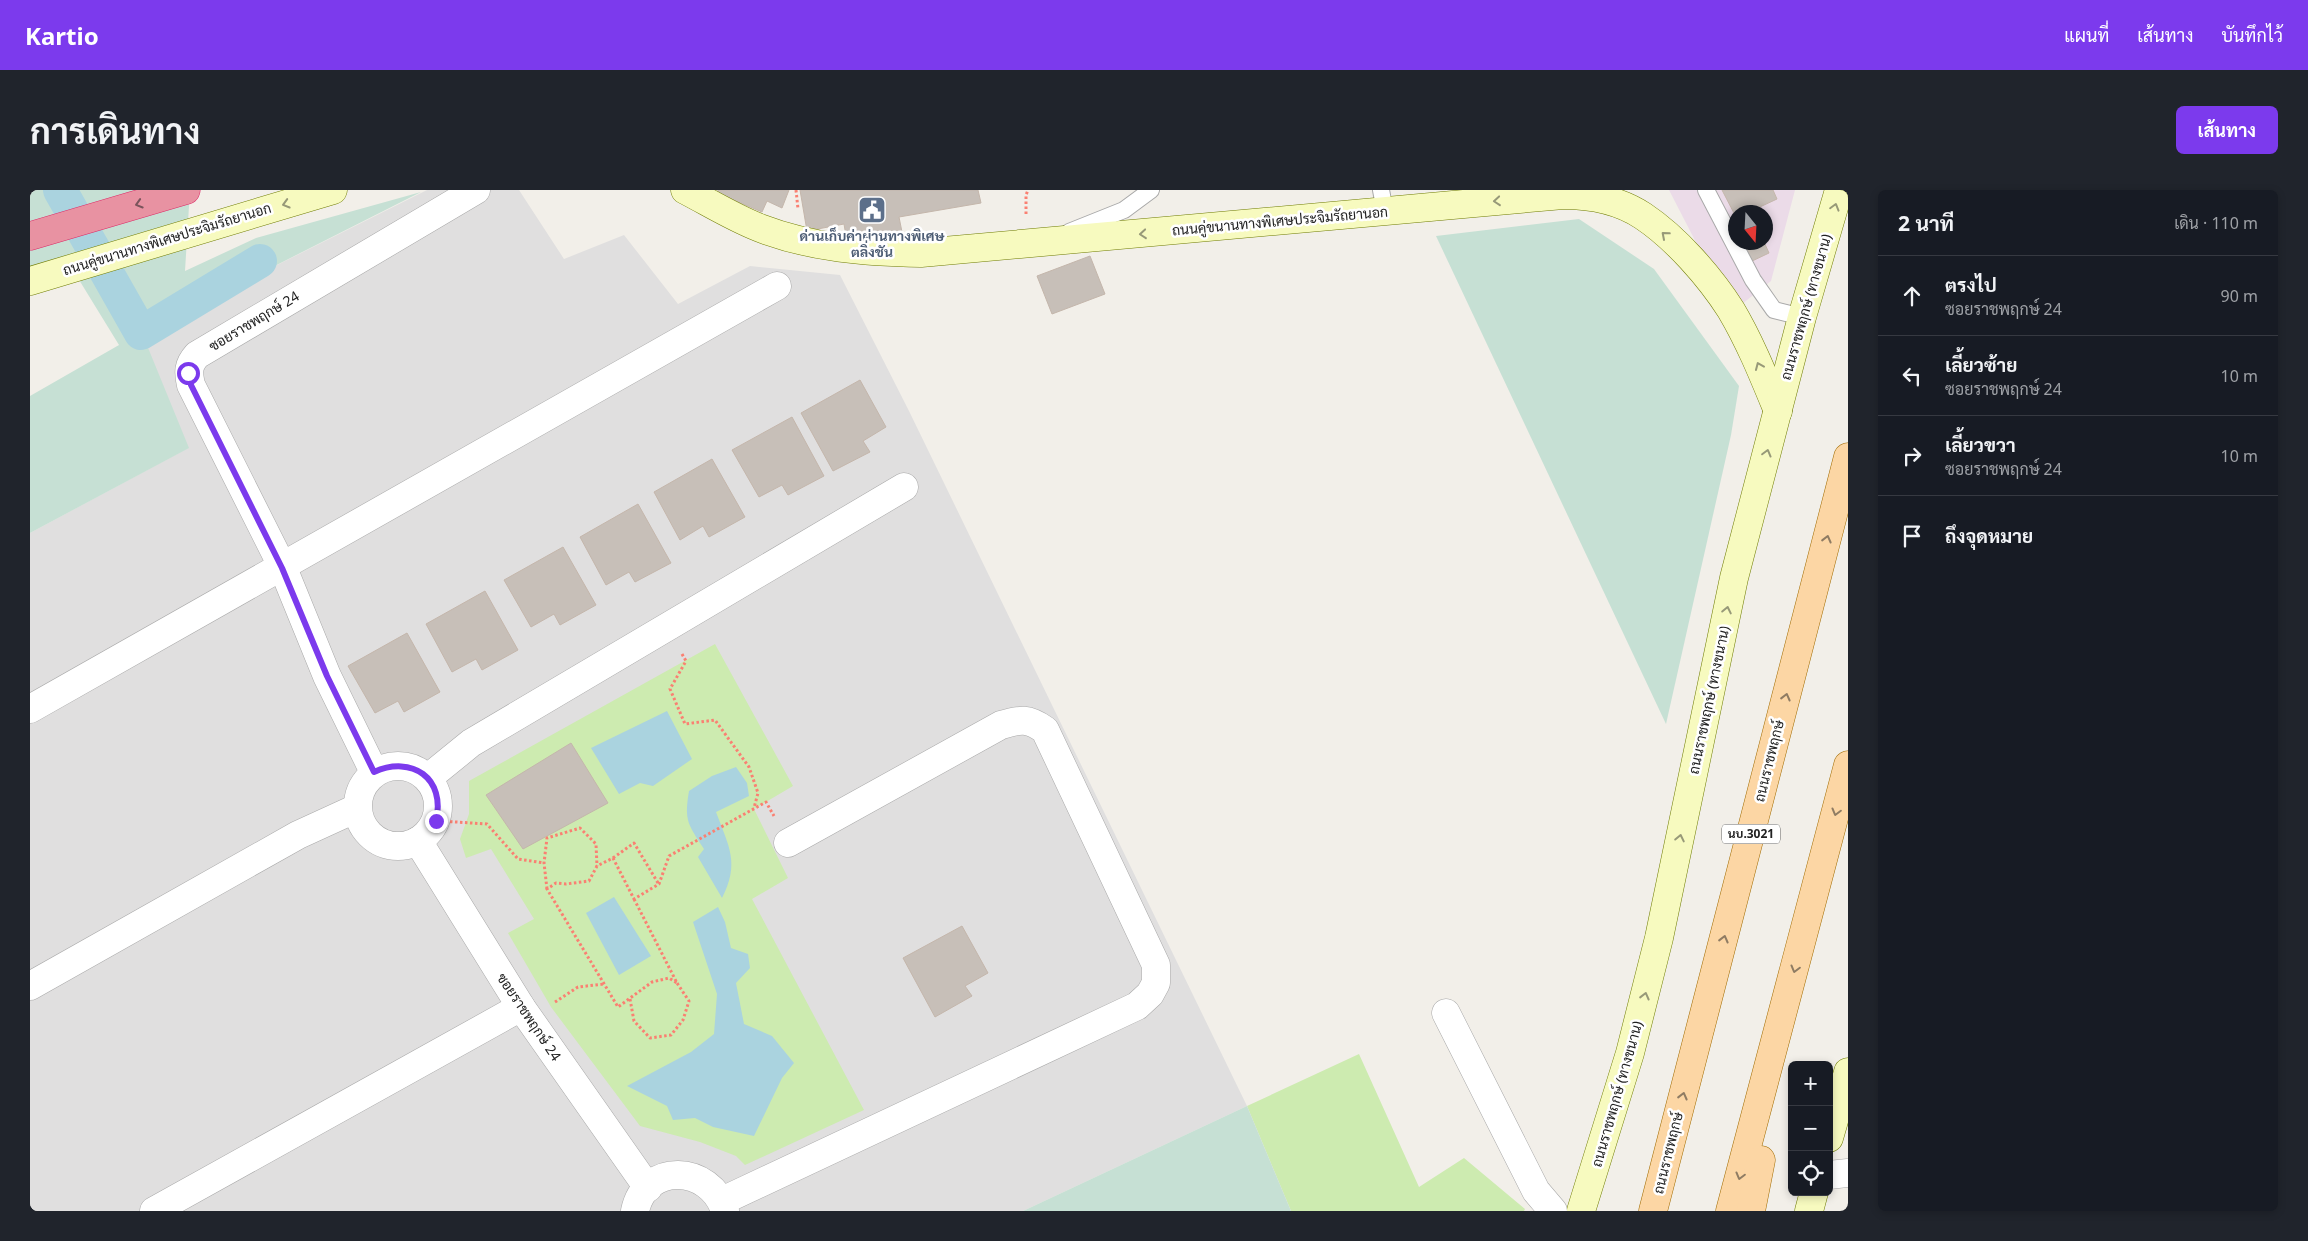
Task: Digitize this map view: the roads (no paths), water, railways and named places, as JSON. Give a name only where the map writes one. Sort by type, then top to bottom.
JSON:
[{"type":"highway","points":[[30,236],[186,190]]},
{"type":"main road","name":"ถนนคู่ขนานทางพิเศษประจิมรัถยานอก","points":[[30,281],[333,190]]},
{"type":"main road","name":"ถนนคู่ขนานทางพิเศษประจิมรัถยานอก","points":[[685,190],[758,228],[791,238],[853,250],[921,253],[1044,243],[1383,201],[1587,194],[1615,202],[1643,215],[1678,246],[1703,272],[1731,310],[1754,355],[1778,411]]},
{"type":"main road","name":"ถนนราชพฤกษ์ (ทางขนาน)","points":[[1581,1211],[1630,1053],[1659,938],[1734,578],[1802,317],[1840,190]]},
{"type":"main road","name":"ถนนราชพฤกษ์","points":[[1653,1211],[1848,457]]},
{"type":"main road","points":[[1730,1211],[1776,1044],[1848,765]]},
{"type":"main road","points":[[1751,1211],[1760,1171],[1776,1044]]},
{"type":"main road","points":[[1833,1124],[1848,1072]]},
{"type":"main road","points":[[1809,1211],[1813,1196]]},
{"type":"street","name":"ซอยราชพฤกษ์ 24","points":[[374,772],[327,676],[282,568],[191,385],[188,373],[190,363],[197,355],[476,190]]},
{"type":"street","points":[[30,709],[777,286]]},
{"type":"street","points":[[428,778],[472,743],[904,487]]},
{"type":"street","points":[[724,1206],[1137,1006],[1150,994],[1156,983],[1156,965],[1132,912],[1045,730],[1032,721],[1016,721],[1001,725],[788,843]]},
{"type":"street","points":[[401,765],[416,769],[428,778],[438,798],[438,810],[436,821],[429,832],[418,841],[402,846],[386,845],[371,837],[361,824],[357,808],[358,795],[364,782],[374,772],[387,766],[401,765]]},
{"type":"street","points":[[30,986],[298,835],[357,808]]},
{"type":"street","name":"ซอยราชพฤกษ์ 24","points":[[418,841],[642,1199],[662,1178],[680,1175],[697,1177],[712,1187],[724,1206]]},
{"type":"street","points":[[154,1211],[521,1007]]},
{"type":"street","points":[[1446,1013],[1536,1191],[1553,1211]]},
{"type":"street","points":[[1833,1175],[1848,1173]]},
{"type":"lane","points":[[1044,243],[1124,210],[1151,190]]},
{"type":"lane","points":[[1706,190],[1753,280],[1774,310],[1802,317]]},
{"type":"water","points":[[667,711],[692,759],[653,786],[640,783],[619,794],[591,748]]},
{"type":"water","points":[[736,767],[747,783],[749,796],[716,812],[731,855],[730,875],[722,898],[698,857],[704,849],[691,828],[687,809],[689,791],[712,776]]},
{"type":"water","points":[[614,897],[651,956],[619,975],[586,913]]},
{"type":"water","points":[[718,907],[725,922],[731,948],[748,954],[750,968],[736,983],[744,1024],[772,1036],[794,1063],[782,1078],[754,1136],[713,1127],[695,1118],[673,1120],[667,1106],[627,1086],[691,1052],[714,1034],[717,994],[693,922]]},
{"type":"waterway","points":[[60,190],[141,333],[260,261]]},
{"type":"place","name":"ด่านเก็บค่าผ่านทางพิเศษ ตลิ่งชัน","points":[[872,210]]}]
